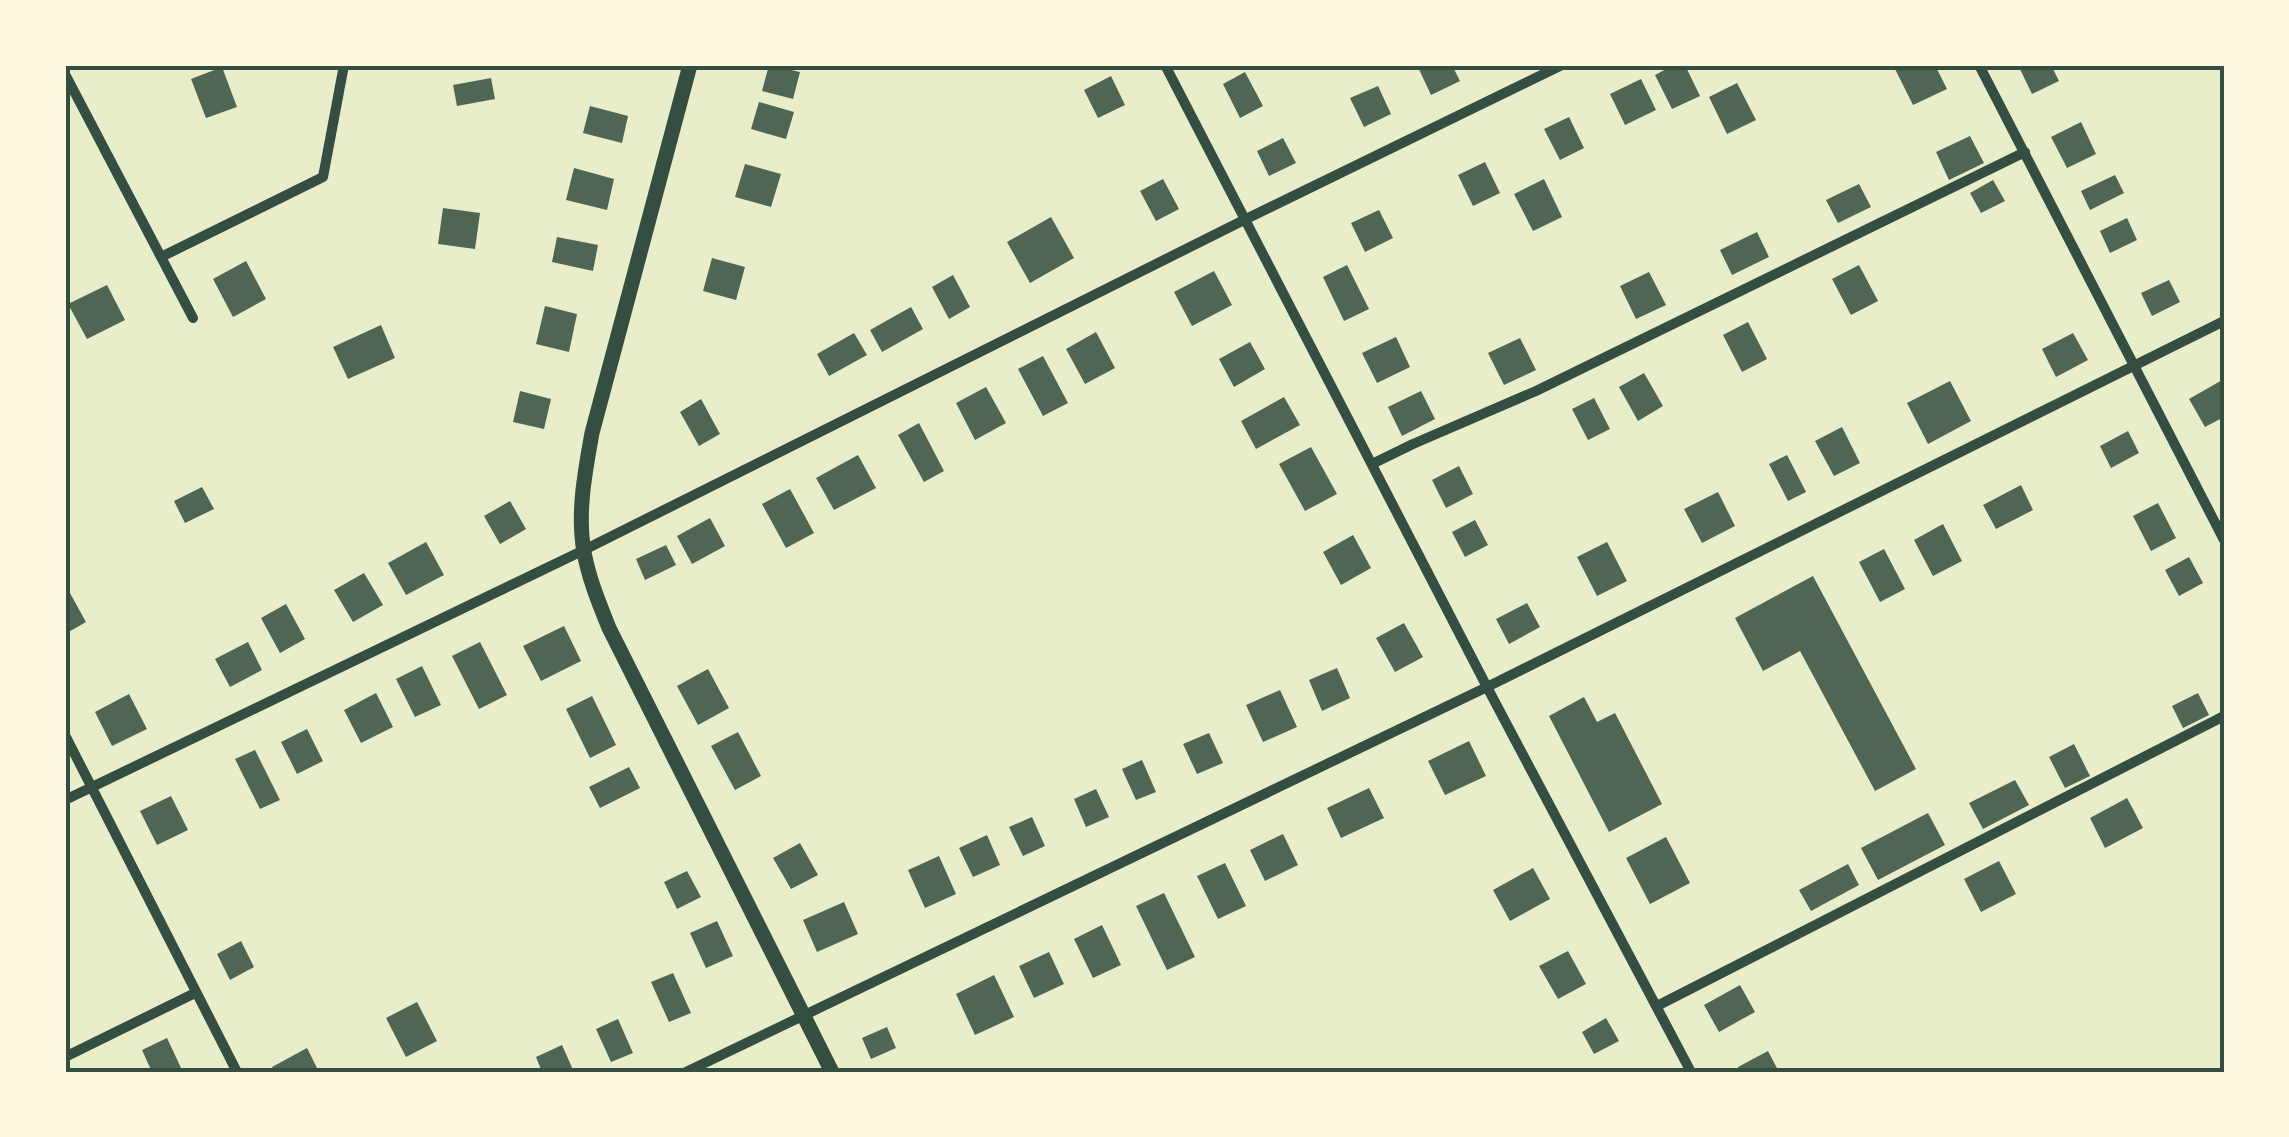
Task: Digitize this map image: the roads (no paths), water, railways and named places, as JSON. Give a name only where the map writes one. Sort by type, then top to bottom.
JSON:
[{"type":"main road","points":[[690,65],[592,434],[584,478],[584,550],[609,628],[832,1072]]},
{"type":"street","points":[[161,257],[323,177],[344,65]]},
{"type":"street","points":[[1165,65],[1691,1072]]},
{"type":"street","points":[[65,800],[584,550],[1562,65]]},
{"type":"street","points":[[1979,65],[2224,540]]},
{"type":"street","points":[[65,74],[193,318]]},
{"type":"street","points":[[1372,464],[1536,391],[2025,152]]},
{"type":"street","points":[[686,1072],[1488,687],[2224,321]]},
{"type":"street","points":[[1657,1006],[2224,716]]},
{"type":"street","points":[[65,735],[237,1072]]},
{"type":"street","points":[[65,1057],[195,994]]}]
